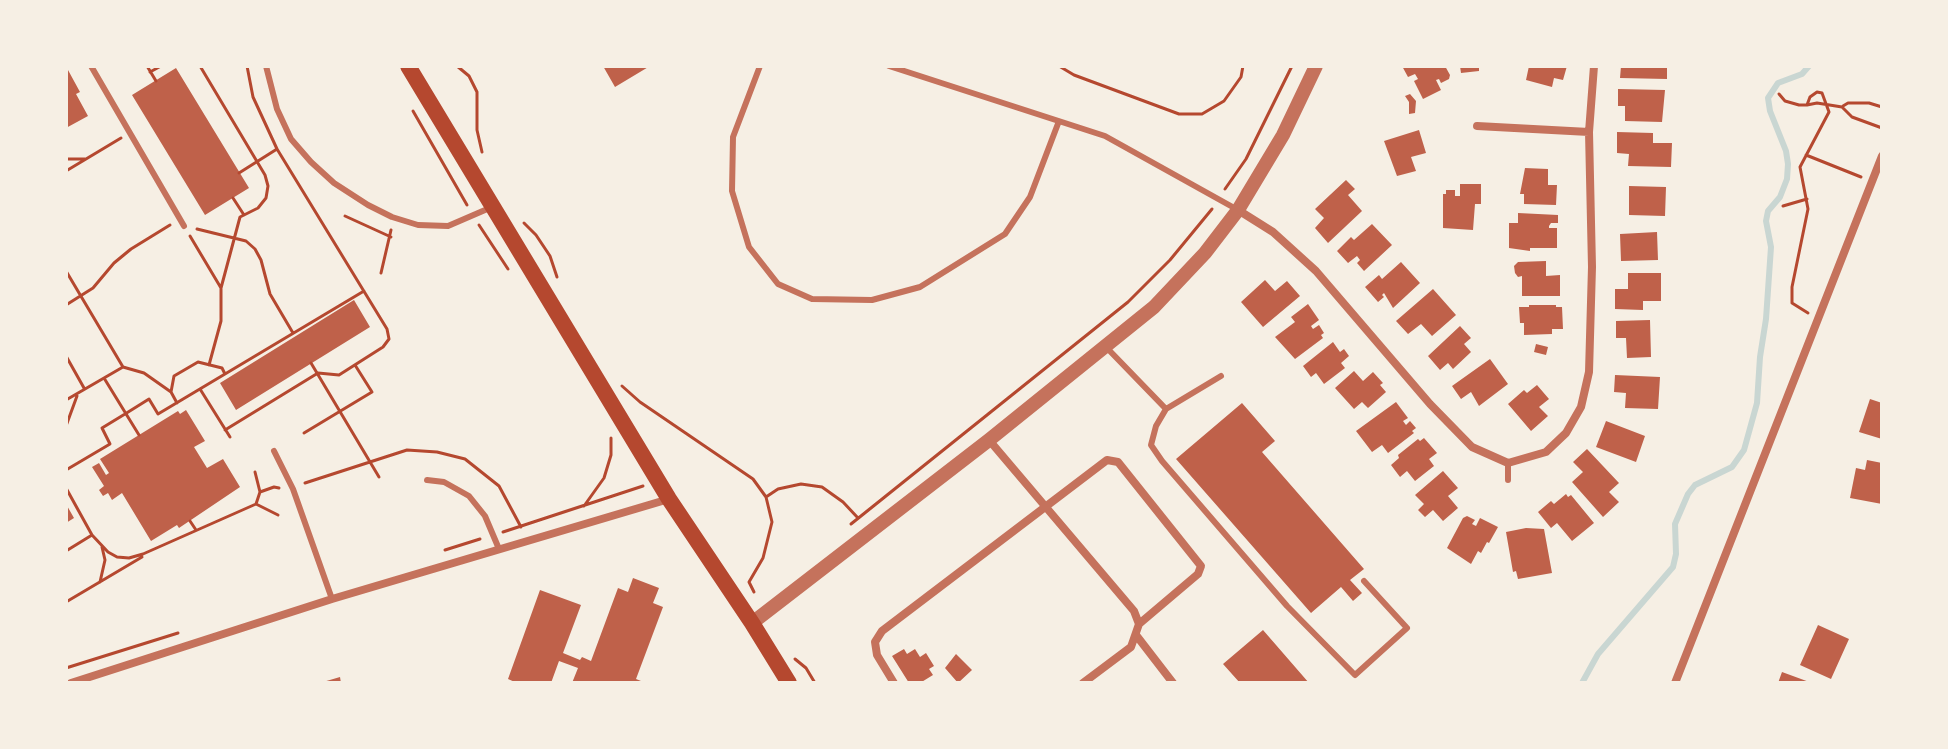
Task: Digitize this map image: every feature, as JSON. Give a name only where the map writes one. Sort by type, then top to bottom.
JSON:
[{"type":"main road","points":[[408,66],[669,499],[789,683]]},
{"type":"street","points":[[752,623],[989,440],[1154,307],[1205,253],[1238,210],[1283,135],[1316,66]]},
{"type":"street","points":[[1238,210],[1273,232],[1316,271],[1430,404],[1472,447],[1508,463],[1546,452],[1566,433],[1581,407],[1589,372],[1592,267],[1589,132],[1594,66]]},
{"type":"street","points":[[1477,126],[1589,132]]},
{"type":"street","points":[[1675,683],[1882,156]]},
{"type":"street","points":[[989,440],[1134,611],[1139,624]]},
{"type":"street","points":[[894,683],[877,655],[875,642],[882,631],[1107,460],[1118,462],[1198,558],[1201,566],[1198,574],[1139,624],[1131,647],[1083,683]]},
{"type":"street","points":[[71,683],[332,599],[669,499]]},
{"type":"street","points":[[1136,635],[1173,683]]},
{"type":"lane","points":[[91,66],[182,222]]},
{"type":"lane","points":[[266,66],[277,109],[291,139],[334,183],[392,217],[418,225],[448,226],[492,207]]},
{"type":"lane","points":[[760,66],[733,137],[732,191],[749,247],[778,284],[812,299],[872,300],[920,287],[1005,234],[1030,197],[1059,121]]},
{"type":"lane","points":[[889,66],[1105,136],[1238,210]]},
{"type":"lane","points":[[1106,347],[1166,409]]},
{"type":"lane","points":[[1221,376],[1166,409],[1156,426],[1151,445],[1162,461],[1287,606],[1355,675],[1407,628],[1364,581]]},
{"type":"lane","points":[[274,451],[293,489],[332,599]]},
{"type":"lane","points":[[1508,463],[1508,480]]},
{"type":"lane","points":[[427,480],[444,482],[469,496],[485,516],[499,549]]},
{"type":"path","points":[[147,66],[156,81]]},
{"type":"path","points":[[150,72],[161,66]]},
{"type":"path","points":[[200,66],[265,175],[268,186],[266,198],[258,208],[240,217],[221,288],[221,321],[209,365]]},
{"type":"path","points":[[225,430],[318,373],[339,375],[383,347],[389,339],[387,329],[277,149],[253,97],[247,66]]},
{"type":"path","points":[[457,66],[469,76],[477,92],[477,130],[482,155]]},
{"type":"path","points":[[1059,66],[1074,75],[1179,114],[1202,114],[1224,101],[1241,77],[1243,66]]},
{"type":"path","points":[[846,528],[1128,302],[1170,260],[1246,159],[1292,66]]},
{"type":"path","points":[[1807,105],[1810,97],[1817,92],[1822,93],[1829,112],[1800,167],[1808,209],[1792,287],[1792,303],[1819,318]]},
{"type":"path","points":[[1779,94],[1785,101],[1842,107],[1852,117],[1882,128]]},
{"type":"path","points":[[1842,107],[1848,103],[1869,103],[1882,107]]},
{"type":"path","points":[[411,107],[473,216],[510,272]]},
{"type":"path","points":[[66,171],[129,134]]},
{"type":"path","points":[[239,173],[277,149]]},
{"type":"path","points":[[1806,155],[1847,173],[1873,180]]},
{"type":"path","points":[[66,159],[85,159]]},
{"type":"path","points":[[233,198],[244,215]]},
{"type":"path","points":[[1783,206],[1807,199]]},
{"type":"path","points":[[345,216],[391,237]]},
{"type":"path","points":[[381,273],[391,237],[392,217]]},
{"type":"path","points":[[182,222],[221,288]]},
{"type":"path","points":[[66,305],[93,288],[114,263],[131,249],[182,222],[246,241],[255,249],[270,294],[293,333]]},
{"type":"path","points":[[525,224],[550,256],[560,287]]},
{"type":"path","points":[[66,271],[123,367],[144,373],[171,392],[177,403]]},
{"type":"path","points":[[66,470],[110,444],[102,428],[149,399],[158,414],[364,291]]},
{"type":"path","points":[[66,356],[85,389]]},
{"type":"path","points":[[171,392],[174,376],[198,362],[222,368],[225,374]]},
{"type":"path","points":[[311,363],[379,477]]},
{"type":"path","points":[[304,433],[372,392],[355,365]]},
{"type":"path","points":[[66,400],[123,367]]},
{"type":"path","points":[[104,378],[139,435]]},
{"type":"path","points":[[618,381],[640,402],[753,479],[766,497],[772,522],[769,539],[763,558],[749,582],[757,597]]},
{"type":"path","points":[[200,389],[230,437]]},
{"type":"path","points":[[66,426],[78,394]]},
{"type":"path","points":[[584,506],[604,478],[611,455],[610,434],[618,447]]},
{"type":"path","points":[[260,492],[274,487],[293,489],[407,450],[437,452],[465,459],[499,486],[521,527]]},
{"type":"path","points":[[66,602],[149,552],[256,504],[260,492],[255,472]]},
{"type":"path","points":[[766,497],[801,484],[822,487],[858,518]]},
{"type":"path","points":[[433,553],[643,487]]},
{"type":"path","points":[[66,488],[102,547],[117,557],[129,558],[149,552]]},
{"type":"path","points":[[256,504],[278,515]]},
{"type":"path","points":[[190,521],[196,530]]},
{"type":"path","points":[[66,551],[92,535]]},
{"type":"path","points":[[100,582],[105,560],[102,547]]},
{"type":"path","points":[[66,668],[182,631]]},
{"type":"building","points":[[603,66],[650,66],[615,87]]},
{"type":"building","points":[[1402,66],[1445,66],[1450,75],[1441,83],[1439,79],[1436,80],[1441,90],[1423,99],[1414,81],[1418,79],[1415,74],[1408,77]]},
{"type":"building","points":[[1460,66],[1479,66],[1479,71],[1461,73]]},
{"type":"building","points":[[1529,66],[1567,66],[1563,80],[1554,78],[1552,87],[1526,80]]},
{"type":"building","points":[[1621,66],[1667,66],[1667,79],[1620,78]]},
{"type":"building","points":[[176,68],[249,188],[205,215],[132,95]]},
{"type":"building","points":[[68,70],[88,116],[66,128]]},
{"type":"building","points":[[1618,89],[1665,90],[1662,122],[1625,121],[1625,106],[1618,106]]},
{"type":"building","points":[[1410,94],[1416,101],[1415,113],[1409,114],[1409,102],[1405,96]]},
{"type":"building","points":[[1419,130],[1426,153],[1411,157],[1416,171],[1397,176],[1384,141]]},
{"type":"building","points":[[1617,132],[1653,133],[1653,143],[1672,143],[1671,167],[1628,166],[1629,154],[1617,153]]},
{"type":"building","points":[[1525,168],[1548,169],[1548,185],[1557,185],[1556,205],[1524,204],[1524,194],[1520,194]]},
{"type":"building","points":[[1346,180],[1355,189],[1348,195],[1362,211],[1328,243],[1315,228],[1324,218],[1315,209]]},
{"type":"building","points":[[1460,184],[1481,184],[1481,204],[1475,204],[1473,230],[1443,228],[1443,194],[1446,190],[1455,190],[1455,196],[1460,196]]},
{"type":"building","points":[[1629,186],[1666,187],[1665,216],[1629,215]]},
{"type":"building","points":[[1518,213],[1558,215],[1558,223],[1549,226],[1557,228],[1557,248],[1530,248],[1530,251],[1509,248],[1509,223],[1518,223]]},
{"type":"building","points":[[1372,224],[1392,245],[1364,271],[1357,263],[1360,260],[1357,256],[1348,263],[1337,251],[1351,237],[1354,240]]},
{"type":"building","points":[[1657,232],[1658,260],[1621,261],[1620,234]]},
{"type":"building","points":[[1546,261],[1546,276],[1560,275],[1560,296],[1522,296],[1522,276],[1518,277],[1514,266],[1518,262]]},
{"type":"building","points":[[1401,262],[1420,283],[1393,308],[1384,293],[1378,302],[1365,287],[1379,275],[1382,279]]},
{"type":"building","points":[[1628,273],[1661,273],[1661,301],[1643,301],[1643,310],[1615,309],[1615,289],[1628,289]]},
{"type":"building","points":[[1265,280],[1275,291],[1287,281],[1300,296],[1263,327],[1241,302]]},
{"type":"building","points":[[1433,289],[1456,315],[1432,336],[1421,324],[1408,334],[1396,321]]},
{"type":"building","points":[[354,300],[370,327],[236,410],[220,383]]},
{"type":"building","points":[[1308,304],[1319,320],[1311,326],[1313,329],[1319,325],[1324,333],[1321,335],[1323,338],[1295,359],[1275,337],[1295,322],[1291,317]]},
{"type":"building","points":[[1519,307],[1562,307],[1563,329],[1552,329],[1552,334],[1524,335]]},
{"type":"building","points":[[1650,320],[1651,357],[1627,358],[1626,338],[1616,338],[1616,321]]},
{"type":"building","points":[[1460,326],[1471,338],[1464,344],[1471,352],[1453,369],[1448,363],[1440,370],[1428,356]]},
{"type":"building","points":[[1333,342],[1340,352],[1344,349],[1349,356],[1341,363],[1345,368],[1324,384],[1316,373],[1311,377],[1303,366]]},
{"type":"building","points":[[1536,344],[1548,347],[1546,355],[1534,352]]},
{"type":"building","points":[[1490,359],[1508,384],[1479,406],[1471,392],[1461,399],[1452,386]]},
{"type":"building","points":[[1354,371],[1363,381],[1373,372],[1383,383],[1380,385],[1386,392],[1368,408],[1362,402],[1354,409],[1335,388]]},
{"type":"building","points":[[1615,375],[1660,377],[1658,409],[1625,408],[1626,393],[1614,392]]},
{"type":"building","points":[[1537,385],[1549,399],[1539,407],[1548,416],[1531,431],[1508,404],[1524,390],[1527,393]]},
{"type":"building","points":[[1870,399],[1882,403],[1882,439],[1859,432]]},
{"type":"building","points":[[1396,402],[1408,418],[1403,421],[1406,425],[1410,421],[1416,428],[1412,431],[1414,433],[1388,453],[1382,445],[1372,452],[1356,431]]},
{"type":"building","points":[[1242,403],[1275,441],[1262,452],[1364,569],[1350,580],[1362,593],[1353,601],[1341,587],[1311,613],[1176,459]]},
{"type":"building","points":[[186,410],[205,441],[194,447],[207,468],[223,459],[240,487],[179,528],[177,525],[151,541],[122,493],[112,500],[108,493],[103,496],[99,490],[104,486],[92,467],[99,463],[106,475],[109,473],[100,459],[178,411],[180,414]]},
{"type":"building","points":[[1606,421],[1645,436],[1636,462],[1596,447]]},
{"type":"building","points":[[1424,438],[1437,453],[1429,459],[1434,466],[1415,481],[1407,471],[1400,477],[1391,465],[1399,458],[1398,455],[1418,439]]},
{"type":"building","points":[[1587,449],[1619,483],[1609,492],[1619,502],[1603,517],[1572,482],[1583,472],[1573,462]]},
{"type":"building","points":[[1867,460],[1882,463],[1882,504],[1850,498],[1856,468],[1865,470]]},
{"type":"building","points":[[1443,471],[1458,488],[1448,496],[1458,508],[1443,521],[1433,510],[1425,517],[1418,510],[1424,504],[1415,495]]},
{"type":"building","points":[[1566,494],[1568,497],[1571,495],[1594,523],[1572,541],[1557,523],[1551,528],[1538,512]]},
{"type":"building","points":[[66,504],[74,518],[66,523]]},
{"type":"building","points":[[1467,516],[1475,520],[1472,524],[1476,526],[1480,518],[1498,527],[1471,564],[1447,548]]},
{"type":"building","points":[[1526,528],[1544,529],[1552,573],[1518,579],[1516,571],[1513,572],[1506,532]]},
{"type":"building","points":[[633,578],[659,588],[653,603],[663,607],[636,679],[646,683],[572,683],[578,668],[559,661],[551,683],[517,683],[508,679],[540,590],[581,605],[563,653],[591,661],[618,588],[628,592]]},
{"type":"building","points":[[1818,625],[1849,639],[1831,679],[1800,665]]},
{"type":"building","points":[[1263,630],[1309,683],[1240,683],[1223,664]]},
{"type":"building","points":[[904,649],[907,654],[915,649],[920,657],[926,653],[934,666],[929,669],[933,675],[920,683],[909,683],[892,656]]},
{"type":"building","points":[[956,654],[972,670],[958,683],[945,668]]},
{"type":"building","points":[[1782,672],[1812,683],[1778,683]]},
{"type":"building","points":[[340,677],[341,683],[323,683],[323,682]]},
{"type":"waterway","points":[[1582,683],[1598,654],[1673,567],[1675,524],[1688,494],[1695,485],[1732,467],[1744,450],[1757,403],[1766,319],[1771,247],[1766,221],[1768,211],[1780,197],[1787,179],[1786,151],[1768,98],[1778,83],[1802,74],[1809,66]]}]
